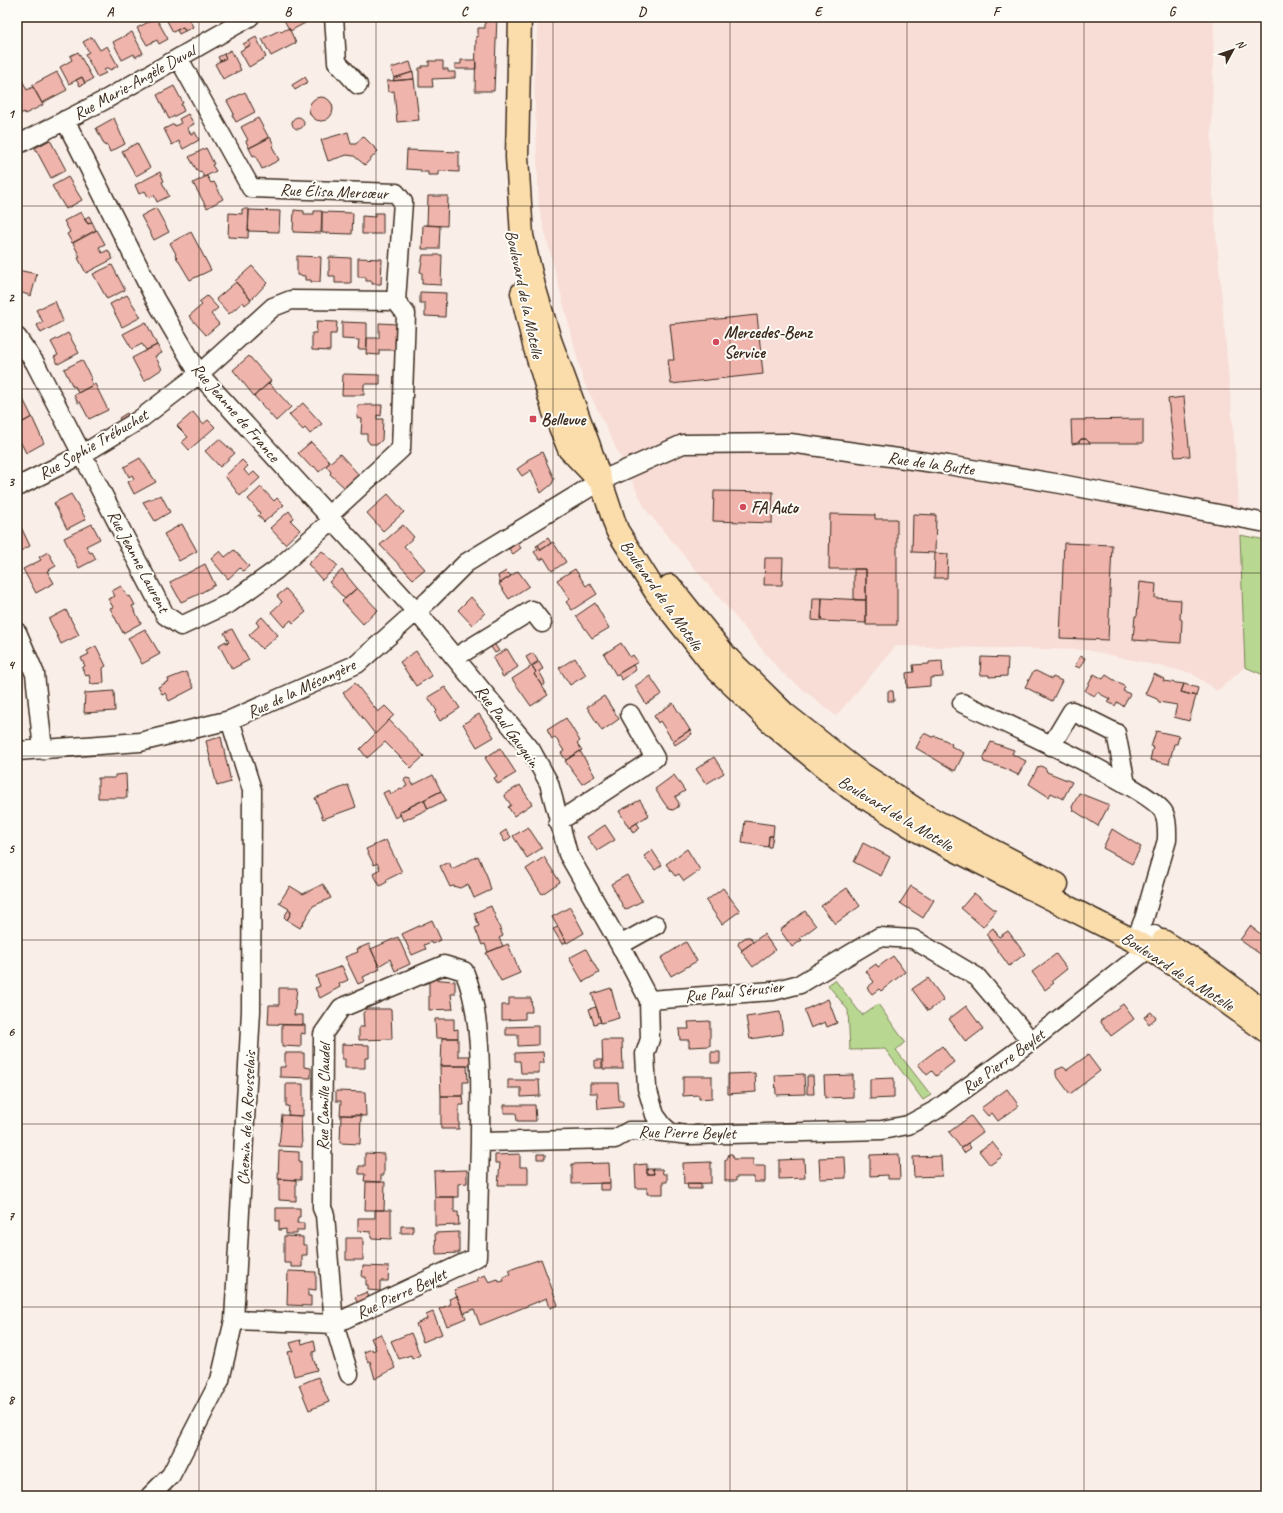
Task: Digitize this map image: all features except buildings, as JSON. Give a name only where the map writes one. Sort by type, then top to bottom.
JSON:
[{"type":"main road","name":"Boulevard de la Motelle","points":[[508,17],[506,166],[511,242],[534,345],[554,412],[569,449],[600,481],[672,589],[726,656],[785,714],[856,770],[926,816],[1144,938],[1191,958],[1240,992],[1266,1014]]},
{"type":"main road","name":"Boulevard de la Motelle","points":[[520,17],[517,157],[522,236],[534,286],[550,340],[588,443],[600,481]]},
{"type":"main road","name":"Boulevard de la Motelle","points":[[1144,938],[1182,970],[1266,1031]]},
{"type":"street","name":"Rue Marie-Angèle Duval","points":[[17,145],[179,59],[250,17]]},
{"type":"street","points":[[334,17],[337,62],[358,84]]},
{"type":"street","name":"Rue Élisa Mercœur","points":[[179,59],[251,188],[396,193],[403,202],[396,301]]},
{"type":"street","name":"Rue Jeanne de France","points":[[65,120],[155,299],[199,374],[416,611]]},
{"type":"street","name":"Rue Sophie Trébuchet","points":[[17,487],[83,454],[139,420],[199,374],[272,307],[291,300],[396,301]]},
{"type":"street","points":[[330,518],[401,449],[406,314],[396,301]]},
{"type":"street","points":[[17,337],[35,363],[83,454]]},
{"type":"street","name":"Rue de la Butte","points":[[600,481],[682,444],[790,443],[948,465],[1061,484],[1266,523]]},
{"type":"street","name":"Rue Jeanne Laurent","points":[[83,454],[165,615],[181,626],[230,603],[276,570],[330,518]]},
{"type":"street","name":"Rue de la Mésangère","points":[[17,751],[140,742],[230,720],[357,664],[466,564],[600,481]]},
{"type":"street","points":[[456,657],[532,610],[542,623]]},
{"type":"street","name":"Rue Paul Gauguin","points":[[416,611],[456,657],[531,750],[549,783],[558,822],[568,854],[620,945],[649,1000],[650,1039],[646,1054],[647,1088],[655,1115],[671,1133]]},
{"type":"street","points":[[17,632],[35,674],[42,750]]},
{"type":"street","points":[[962,703],[1126,784],[1159,807],[1164,813],[1168,827],[1167,840],[1144,938]]},
{"type":"street","points":[[1051,746],[1072,711],[1116,733],[1126,784]]},
{"type":"street","points":[[558,822],[656,758],[630,714]]},
{"type":"street","name":"Chemin de la Rousselais","points":[[150,1496],[171,1475],[220,1380],[234,1320],[251,1011],[252,790],[230,720]]},
{"type":"street","points":[[620,945],[656,924]]},
{"type":"street","name":"Rue Paul Sérusier","points":[[649,1000],[773,991],[800,984],[879,937],[913,939],[977,977],[1031,1041]]},
{"type":"street","name":"Rue Pierre Beylet","points":[[234,1320],[334,1324],[477,1258],[480,1142],[615,1139],[629,1131],[690,1135],[882,1130],[908,1125],[936,1110],[1031,1041],[1142,953],[1144,938]]},
{"type":"street","name":"Rue Camille Claudel","points":[[349,1374],[334,1324],[326,1215],[322,1208],[323,1034],[341,1008],[444,965],[464,971],[471,986],[474,1003],[480,1071],[480,1142]]},
{"type":"shaded area","points":[[538,17],[1214,17],[1211,173],[1238,485],[1245,667],[1217,691],[1191,673],[1087,650],[896,646],[836,716],[781,672],[646,510],[583,380],[539,209],[534,78]]},
{"type":"green space","points":[[1240,535],[1266,540],[1266,676],[1245,667]]},
{"type":"green space","points":[[835,980],[862,1015],[878,1004],[905,1042],[896,1050],[931,1095],[923,1100],[885,1049],[850,1050],[848,1010],[828,985]]},
{"type":"place","name":"Mercedes-Benz Service","points":[[716,342]]},
{"type":"place","name":"Bellevue","points":[[533,419]]},
{"type":"place","name":"FA Auto","points":[[743,507]]}]
